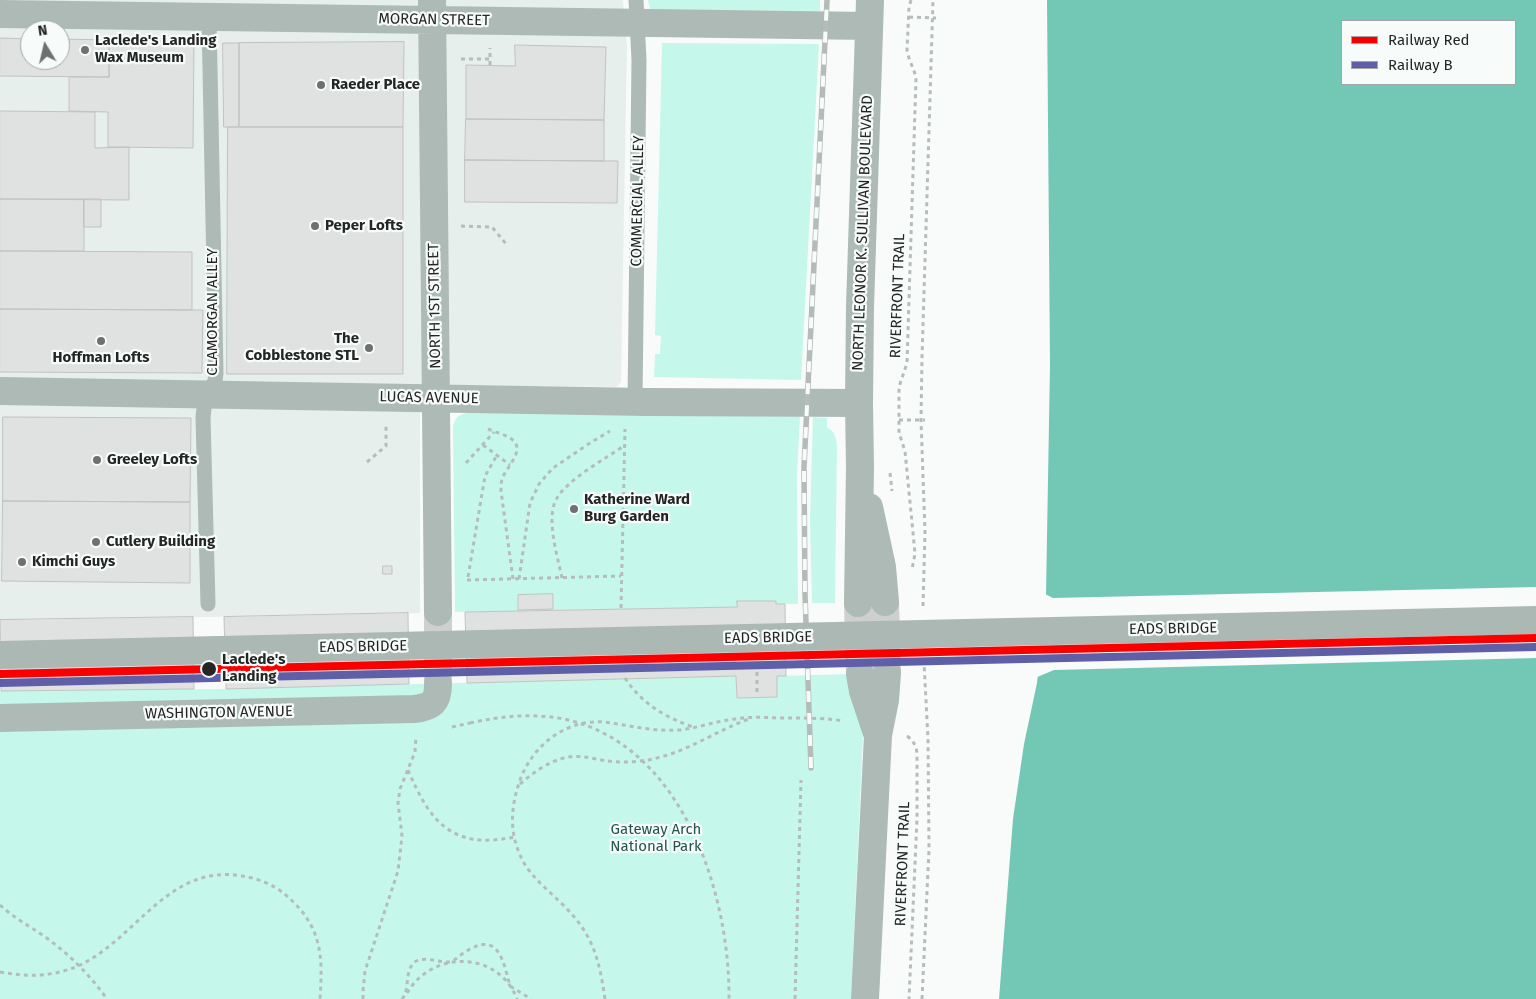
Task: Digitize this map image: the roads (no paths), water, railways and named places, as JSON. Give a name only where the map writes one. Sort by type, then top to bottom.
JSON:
[{"type":"main road","name":"EADS BRIDGE","points":[[0,655],[1536,620]]},
{"type":"street","name":"MORGAN STREET","points":[[0,14],[209,18],[432,10],[869,13]]},
{"type":"street","name":"NORTH 1ST STREET","points":[[432,10],[438,612]]},
{"type":"street","name":"NORTH LEONOR K. SULLIVAN BOULEVARD","points":[[858,603],[860,307],[869,13]]},
{"type":"street","name":"LUCAS AVENUE","points":[[0,391],[436,398],[630,413],[859,403]]},
{"type":"street","name":"NORTH LEONOR K. SULLIVAN BOULEVARD","points":[[860,467],[877,538],[885,602]]},
{"type":"street","points":[[865,999],[878,734],[885,700],[887,673]]},
{"type":"street","points":[[860,674],[863,691],[878,734]]},
{"type":"street","name":"WASHINGTON AVENUE","points":[[0,718],[423,708],[431,704],[437,692]]},
{"type":"lane","name":"COMMERCIAL ALLEY","points":[[630,413],[639,60],[637,12]]},
{"type":"lane","name":"CLAMORGAN ALLEY","points":[[208,604],[203,416],[208,394],[216,373],[209,18]]},
{"type":"tunnel","points":[[885,602],[887,673]]},
{"type":"tunnel","points":[[858,603],[860,674]]},
{"type":"tunnel","points":[[438,612],[438,684]]},
{"type":"railway","points":[[811,768],[805,594],[804,467],[827,0]]},
{"type":"rail line","name":"Red","points":[[0,674],[1536,638]]},
{"type":"rail line","name":"B","points":[[0,683],[1536,647]]},
{"type":"place","name":"Laclede's Landing Wax Museum","points":[[85,50]]},
{"type":"place","name":"Raeder Place","points":[[321,85]]},
{"type":"place","name":"Peper Lofts","points":[[315,226]]},
{"type":"place","name":"Hoffman Lofts","points":[[101,341]]},
{"type":"place","name":"The Cobblestone STL","points":[[369,348]]},
{"type":"place","name":"Greeley Lofts","points":[[97,460]]},
{"type":"place","name":"Katherine Ward Burg Garden","points":[[574,509]]},
{"type":"place","name":"Cutlery Building","points":[[96,542]]},
{"type":"place","name":"Kimchi Guys","points":[[22,562]]},
{"type":"place","name":"Laclede's Landing","points":[[209,669]]},
{"type":"park label","name":"Gateway Arch National Park","points":[[656,838]]}]
